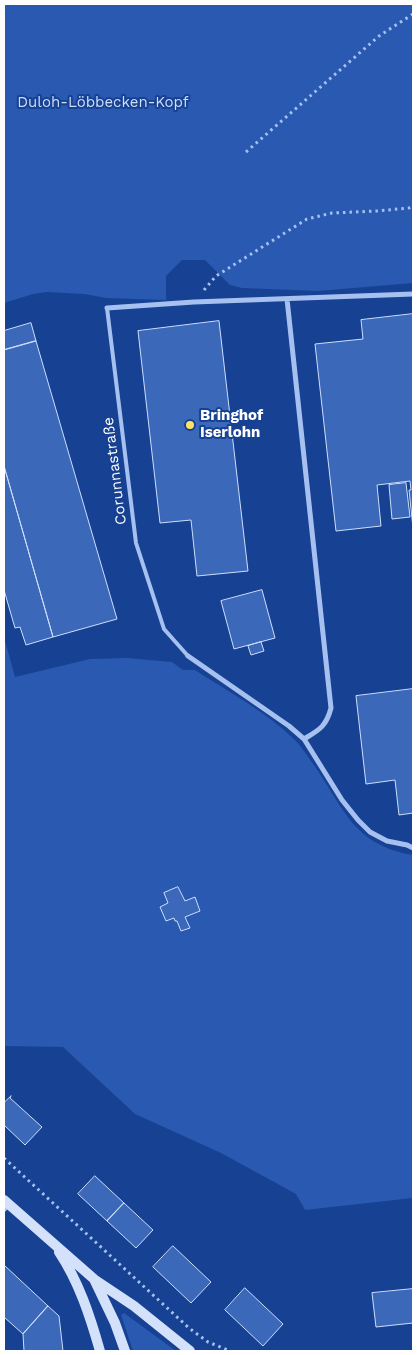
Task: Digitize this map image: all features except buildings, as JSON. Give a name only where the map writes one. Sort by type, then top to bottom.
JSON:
[{"type":"main road","points":[[6,1205],[50,1239],[94,1279],[134,1306],[190,1351]]},
{"type":"main road","points":[[50,1239],[69,1267],[78,1286],[89,1312],[100,1351]]},
{"type":"main road","points":[[94,1279],[115,1323],[125,1351]]},
{"type":"street","name":"Corunnastraße","points":[[107,308],[194,302],[413,294]]},
{"type":"street","points":[[288,299],[331,708],[322,728],[304,739]]},
{"type":"street","name":"Corunnastraße","points":[[188,656],[290,726],[304,739],[342,800],[370,832],[387,841],[413,848]]},
{"type":"street","points":[[407,846],[413,843]]},
{"type":"lane","name":"Corunnastraße","points":[[107,308],[136,543],[164,630],[188,656]]},
{"type":"path","points":[[246,152],[378,36],[413,14]]},
{"type":"path","points":[[194,302],[216,276],[307,219],[332,213],[377,211],[413,206]]},
{"type":"path","points":[[4,1158],[188,1328],[208,1342],[230,1351]]},
{"type":"green space","name":"Duloh-Löbbecken-Kopf","points":[[4,4],[413,4],[413,283],[318,291],[242,288],[230,285],[205,260],[182,260],[166,276],[166,300],[106,298],[84,294],[47,292],[33,294],[4,303]]},
{"type":"green space","points":[[4,637],[15,677],[90,659],[127,658],[172,662],[183,670],[195,670],[260,711],[295,740],[341,808],[362,832],[375,842],[392,850],[413,855],[413,1198],[305,1210],[296,1194],[221,1153],[135,1114],[63,1047],[4,1046]]},
{"type":"green space","points":[[124,1313],[176,1351],[133,1351],[121,1315]]},
{"type":"place","name":"Bringhof Iserlohn","points":[[190,425]]}]
